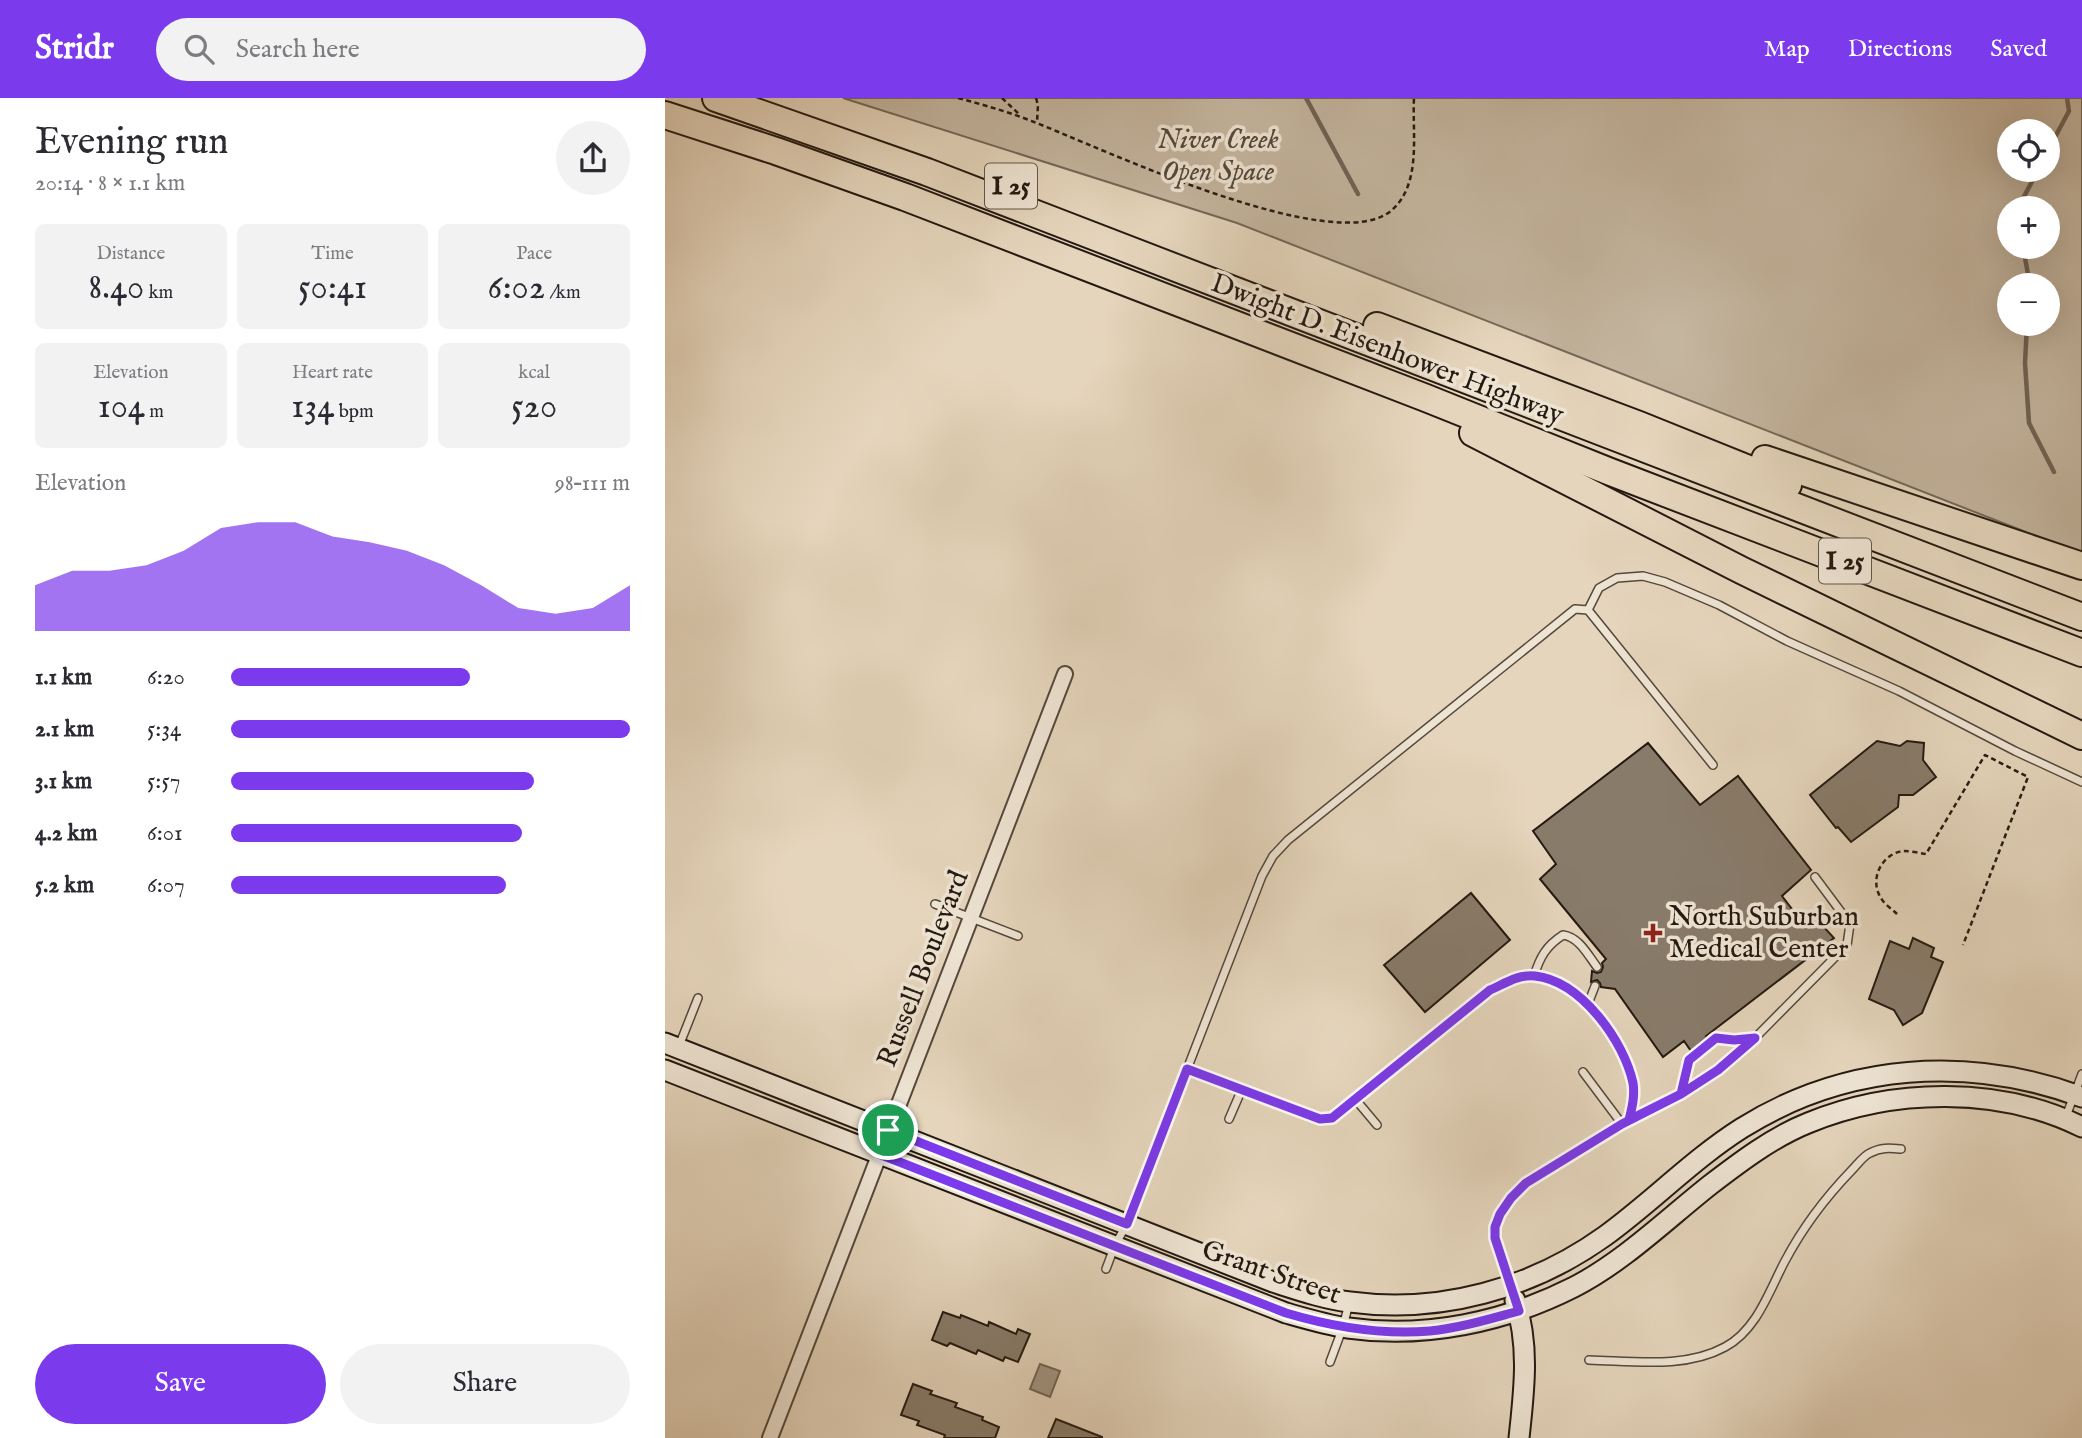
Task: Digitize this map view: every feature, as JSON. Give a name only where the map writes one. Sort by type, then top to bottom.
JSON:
[{"type":"highway","points":[[716,98],[927,172],[2082,617]]},
{"type":"highway","name":"Dwight D. Eisenhower Highway","points":[[769,98],[989,178],[1639,425],[1870,518],[2082,598]]},
{"type":"highway","name":"Dwight D. Eisenhower Highway","points":[[665,115],[776,150],[905,197],[2082,653]]},
{"type":"highway","points":[[1311,354],[1544,468],[1741,570],[2082,736]]},
{"type":"highway","points":[[1639,425],[1682,429],[2082,566]]},
{"type":"highway","points":[[1608,471],[1676,486],[1762,513],[2082,632]]},
{"type":"street","name":"Russell Boulevard","points":[[770,1438],[1065,674]]},
{"type":"street","name":"Grant Street","points":[[671,1046],[1273,1282],[1325,1298],[1386,1306],[1431,1305],[1480,1295],[1560,1264],[1604,1237],[1740,1129],[1804,1096],[1874,1076],[1920,1071],[2005,1076],[2057,1088],[2078,1096]]},
{"type":"street","name":"Grant Street","points":[[665,1070],[1286,1313],[1343,1327],[1403,1332],[1431,1331],[1473,1323],[1519,1311],[1559,1295],[1597,1274],[1742,1162],[1775,1140],[1829,1115],[1885,1102],[1940,1097],[1998,1101],[2023,1106],[2073,1123]]},
{"type":"street","points":[[1510,1285],[1525,1342],[1526,1363],[1519,1438]]},
{"type":"lane","points":[[1588,610],[1599,588],[1617,578],[1643,576],[1665,582],[1710,601],[1799,647],[1899,691],[2082,782]]},
{"type":"lane","points":[[1106,1269],[1127,1224],[1262,876],[1273,856],[1288,839],[1575,609],[1588,610],[1713,765]]},
{"type":"lane","points":[[1510,1285],[1495,1238],[1495,1227],[1511,1198],[1526,1183],[1718,1070],[1755,1038],[1847,945],[1850,924],[1815,877]]},
{"type":"lane","points":[[935,904],[1019,936]]},
{"type":"lane","points":[[1534,976],[1540,957],[1551,942],[1563,935],[1570,936],[1579,943],[1597,967]]},
{"type":"lane","points":[[1187,1069],[1320,1119],[1332,1118],[1490,990],[1518,977],[1534,976],[1566,987],[1588,1004],[1610,1032],[1626,1058],[1633,1085],[1633,1104],[1626,1122]]},
{"type":"lane","points":[[1588,1004],[1595,986]]},
{"type":"lane","points":[[671,1046],[698,998]]},
{"type":"lane","points":[[1681,1094],[1689,1060],[1716,1038],[1755,1038]]},
{"type":"lane","points":[[1583,1072],[1626,1122]]},
{"type":"lane","points":[[2073,1123],[2082,1074]]},
{"type":"lane","points":[[1229,1119],[1242,1089]]},
{"type":"lane","points":[[1356,1100],[1377,1125]]},
{"type":"lane","points":[[1589,1360],[1652,1362],[1696,1359],[1729,1345],[1749,1328],[1815,1211],[1840,1182],[1868,1153],[1885,1147],[1902,1149]]},
{"type":"lane","points":[[1331,1362],[1349,1302]]},
{"type":"path","points":[[958,98],[1022,117],[1179,182],[1237,202],[1316,219],[1360,222],[1382,217],[1401,199],[1408,187],[1414,98]]},
{"type":"path","points":[[1002,98],[1022,117]]},
{"type":"path","points":[[1036,98],[1037,123]]},
{"type":"path","points":[[1897,914],[1881,899],[1875,884],[1878,868],[1889,857],[1903,851],[1926,854],[1985,755],[2028,777],[1963,945]]},
{"type":"green space","name":"Niver Creek Open Space","points":[[843,98],[2082,98],[2082,554],[1237,223]]},
{"type":"shaded area","points":[[1040,1364],[1060,1371],[1050,1397],[1030,1389]]},
{"type":"building","points":[[1877,741],[1900,746],[1907,741],[1924,743],[1923,760],[1936,777],[1913,795],[1899,795],[1898,807],[1851,842],[1836,828],[1810,795]]},
{"type":"building","points":[[1648,743],[1700,805],[1738,776],[1811,870],[1782,896],[1802,922],[1812,914],[1834,938],[1706,1036],[1691,1051],[1684,1041],[1663,1057],[1615,989],[1601,987],[1597,980],[1591,982],[1592,971],[1601,972],[1602,963],[1606,959],[1540,879],[1556,864],[1533,831]]},
{"type":"building","points":[[1471,893],[1510,940],[1425,1012],[1384,965]]},
{"type":"building","points":[[1913,938],[1934,948],[1931,957],[1943,962],[1922,1013],[1903,1025],[1894,1010],[1869,999],[1890,941],[1909,949]]},
{"type":"building","points":[[943,1312],[960,1318],[961,1315],[988,1326],[989,1322],[1016,1334],[1018,1329],[1030,1334],[1018,1362],[1005,1357],[1003,1361],[978,1350],[976,1354],[950,1343],[947,1346],[932,1340]]},
{"type":"building","points":[[913,1384],[932,1391],[930,1394],[957,1403],[955,1407],[983,1417],[982,1420],[999,1427],[995,1438],[944,1438],[945,1435],[917,1425],[919,1421],[901,1415]]},
{"type":"building","points":[[1056,1419],[1102,1437],[1102,1438],[1048,1438]]},
{"type":"waterway","points":[[1306,98],[1358,194]]},
{"type":"waterway","points":[[2060,128],[2069,111],[2067,98]]},
{"type":"waterway","points":[[2024,196],[2032,182]]},
{"type":"waterway","points":[[2025,259],[2028,273]]},
{"type":"waterway","points":[[2026,336],[2025,363],[2029,423],[2054,472]]},
{"type":"place","name":"North Suburban Medical Center","points":[[1653,933]]},
{"type":"route","points":[[888,1130],[879,1154],[1286,1313],[1349,1328],[1431,1331],[1519,1311],[1495,1238],[1495,1227],[1511,1198],[1526,1183],[1622,1124],[1681,1094],[1718,1070],[1755,1038],[1716,1038],[1689,1060],[1681,1094],[1629,1120],[1633,1104],[1633,1085],[1626,1058],[1610,1032],[1588,1004],[1571,990],[1534,976],[1518,977],[1490,990],[1332,1118],[1320,1119],[1187,1069],[1127,1224],[888,1130]]}]
